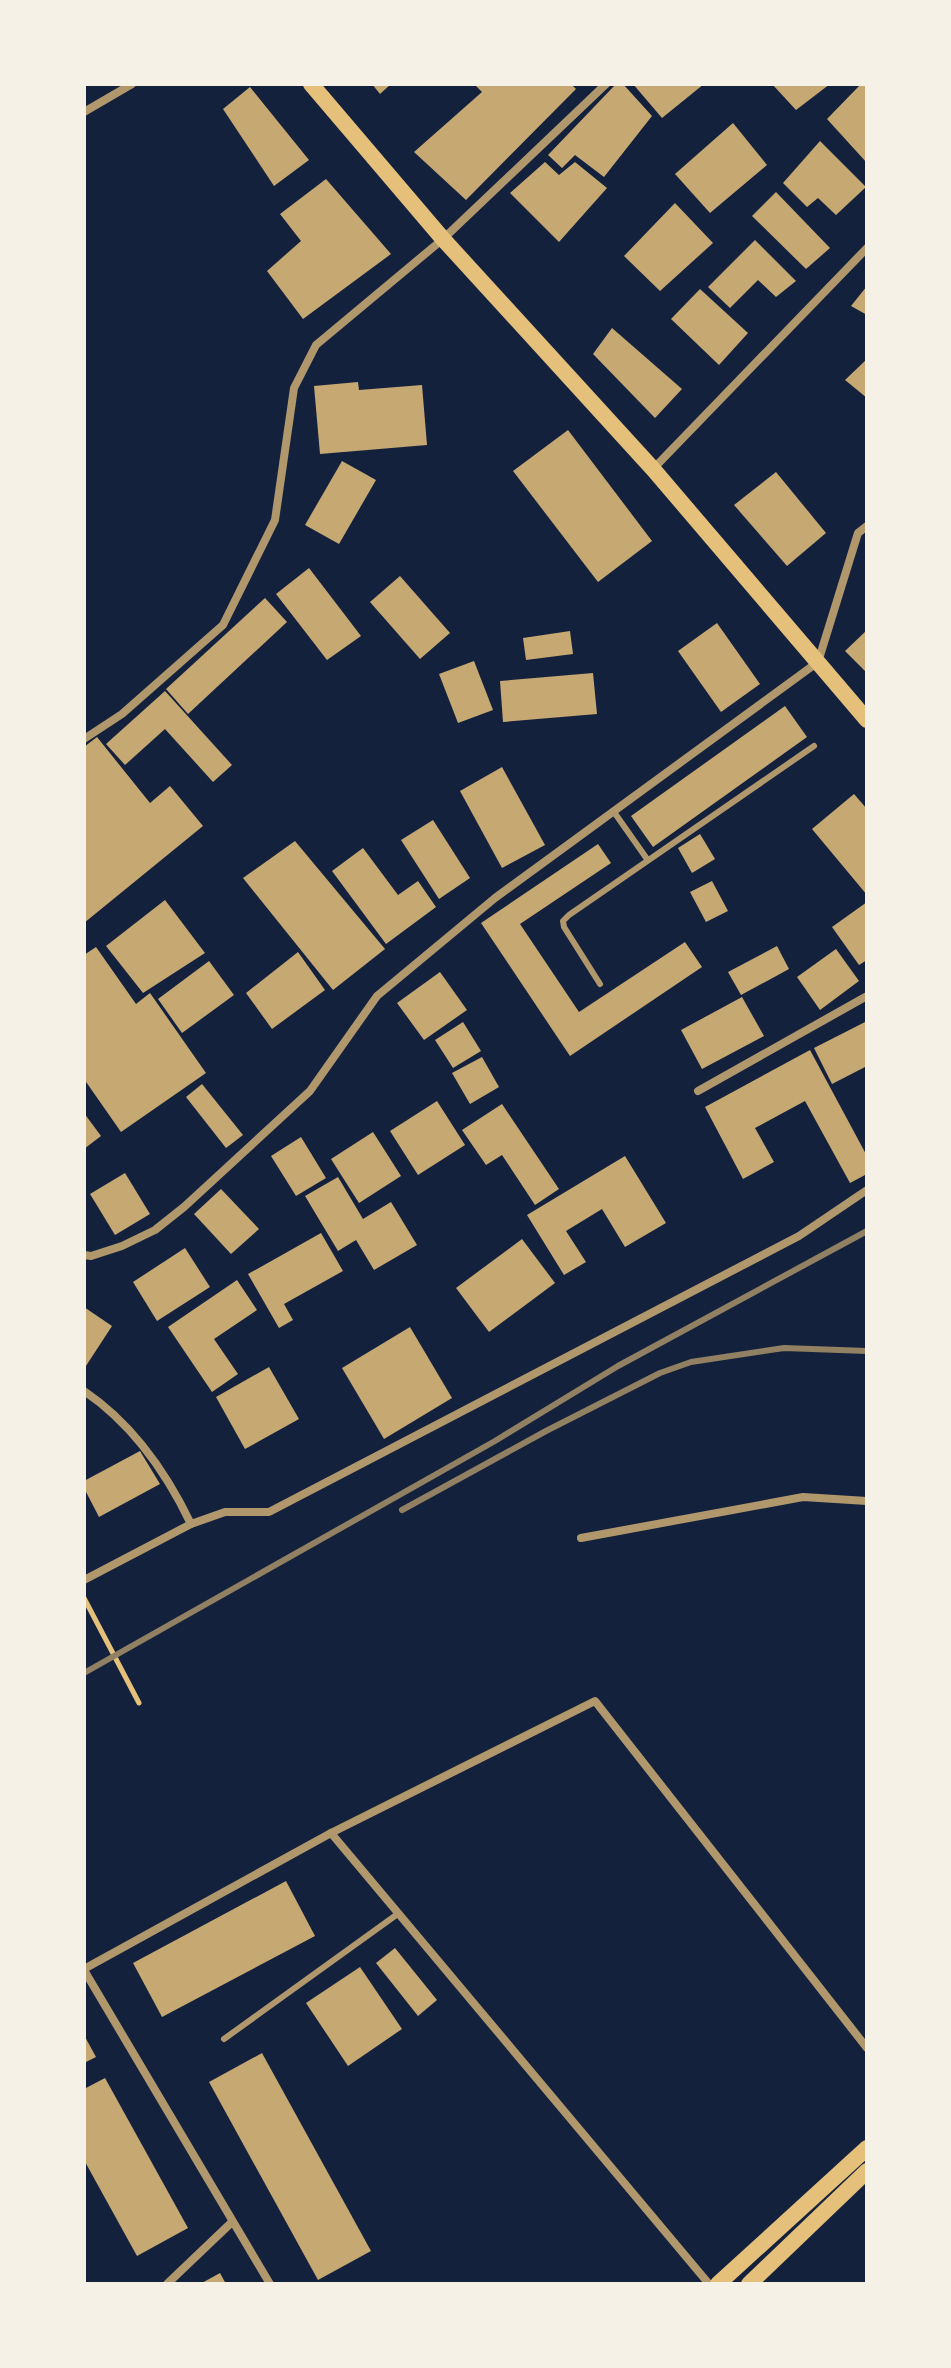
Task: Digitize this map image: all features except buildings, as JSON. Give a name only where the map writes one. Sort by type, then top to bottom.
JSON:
[{"type":"main road","points":[[311,84],[443,239],[653,469],[867,720]]},
{"type":"main road","points":[[718,2284],[867,2148]]},
{"type":"main road","points":[[749,2284],[867,2171]]},
{"type":"street","points":[[84,112],[132,84]]},
{"type":"street","points":[[84,739],[122,714],[223,625],[275,520],[294,388],[316,345],[443,239],[606,84]]},
{"type":"street","points":[[653,469],[867,248]]},
{"type":"street","points":[[84,1255],[91,1256],[122,1246],[155,1230],[184,1207],[310,1091],[377,996],[495,898],[818,662],[858,533],[867,526]]},
{"type":"street","points":[[698,1091],[867,996]]},
{"type":"street","points":[[84,1580],[191,1524],[225,1512],[269,1512],[799,1236],[867,1190]]},
{"type":"street","points":[[84,1391],[149,1451],[174,1487],[191,1524]]},
{"type":"street","points":[[581,1538],[803,1497],[867,1501]]},
{"type":"street","points":[[270,2284],[84,1970],[331,1833],[595,1701],[867,2048]]},
{"type":"street","points":[[331,1833],[709,2284]]},
{"type":"street","points":[[167,2284],[232,2222]]},
{"type":"lane","points":[[600,984],[563,921],[647,859],[814,746]]},
{"type":"lane","points":[[614,812],[647,859]]},
{"type":"lane","points":[[224,2039],[399,1913]]},
{"type":"path","points":[[84,1598],[139,1703]]},
{"type":"railway","points":[[84,1673],[495,1441],[618,1366],[867,1231]]},
{"type":"railway","points":[[402,1510],[546,1431],[660,1373],[691,1362],[784,1348],[867,1351]]}]
